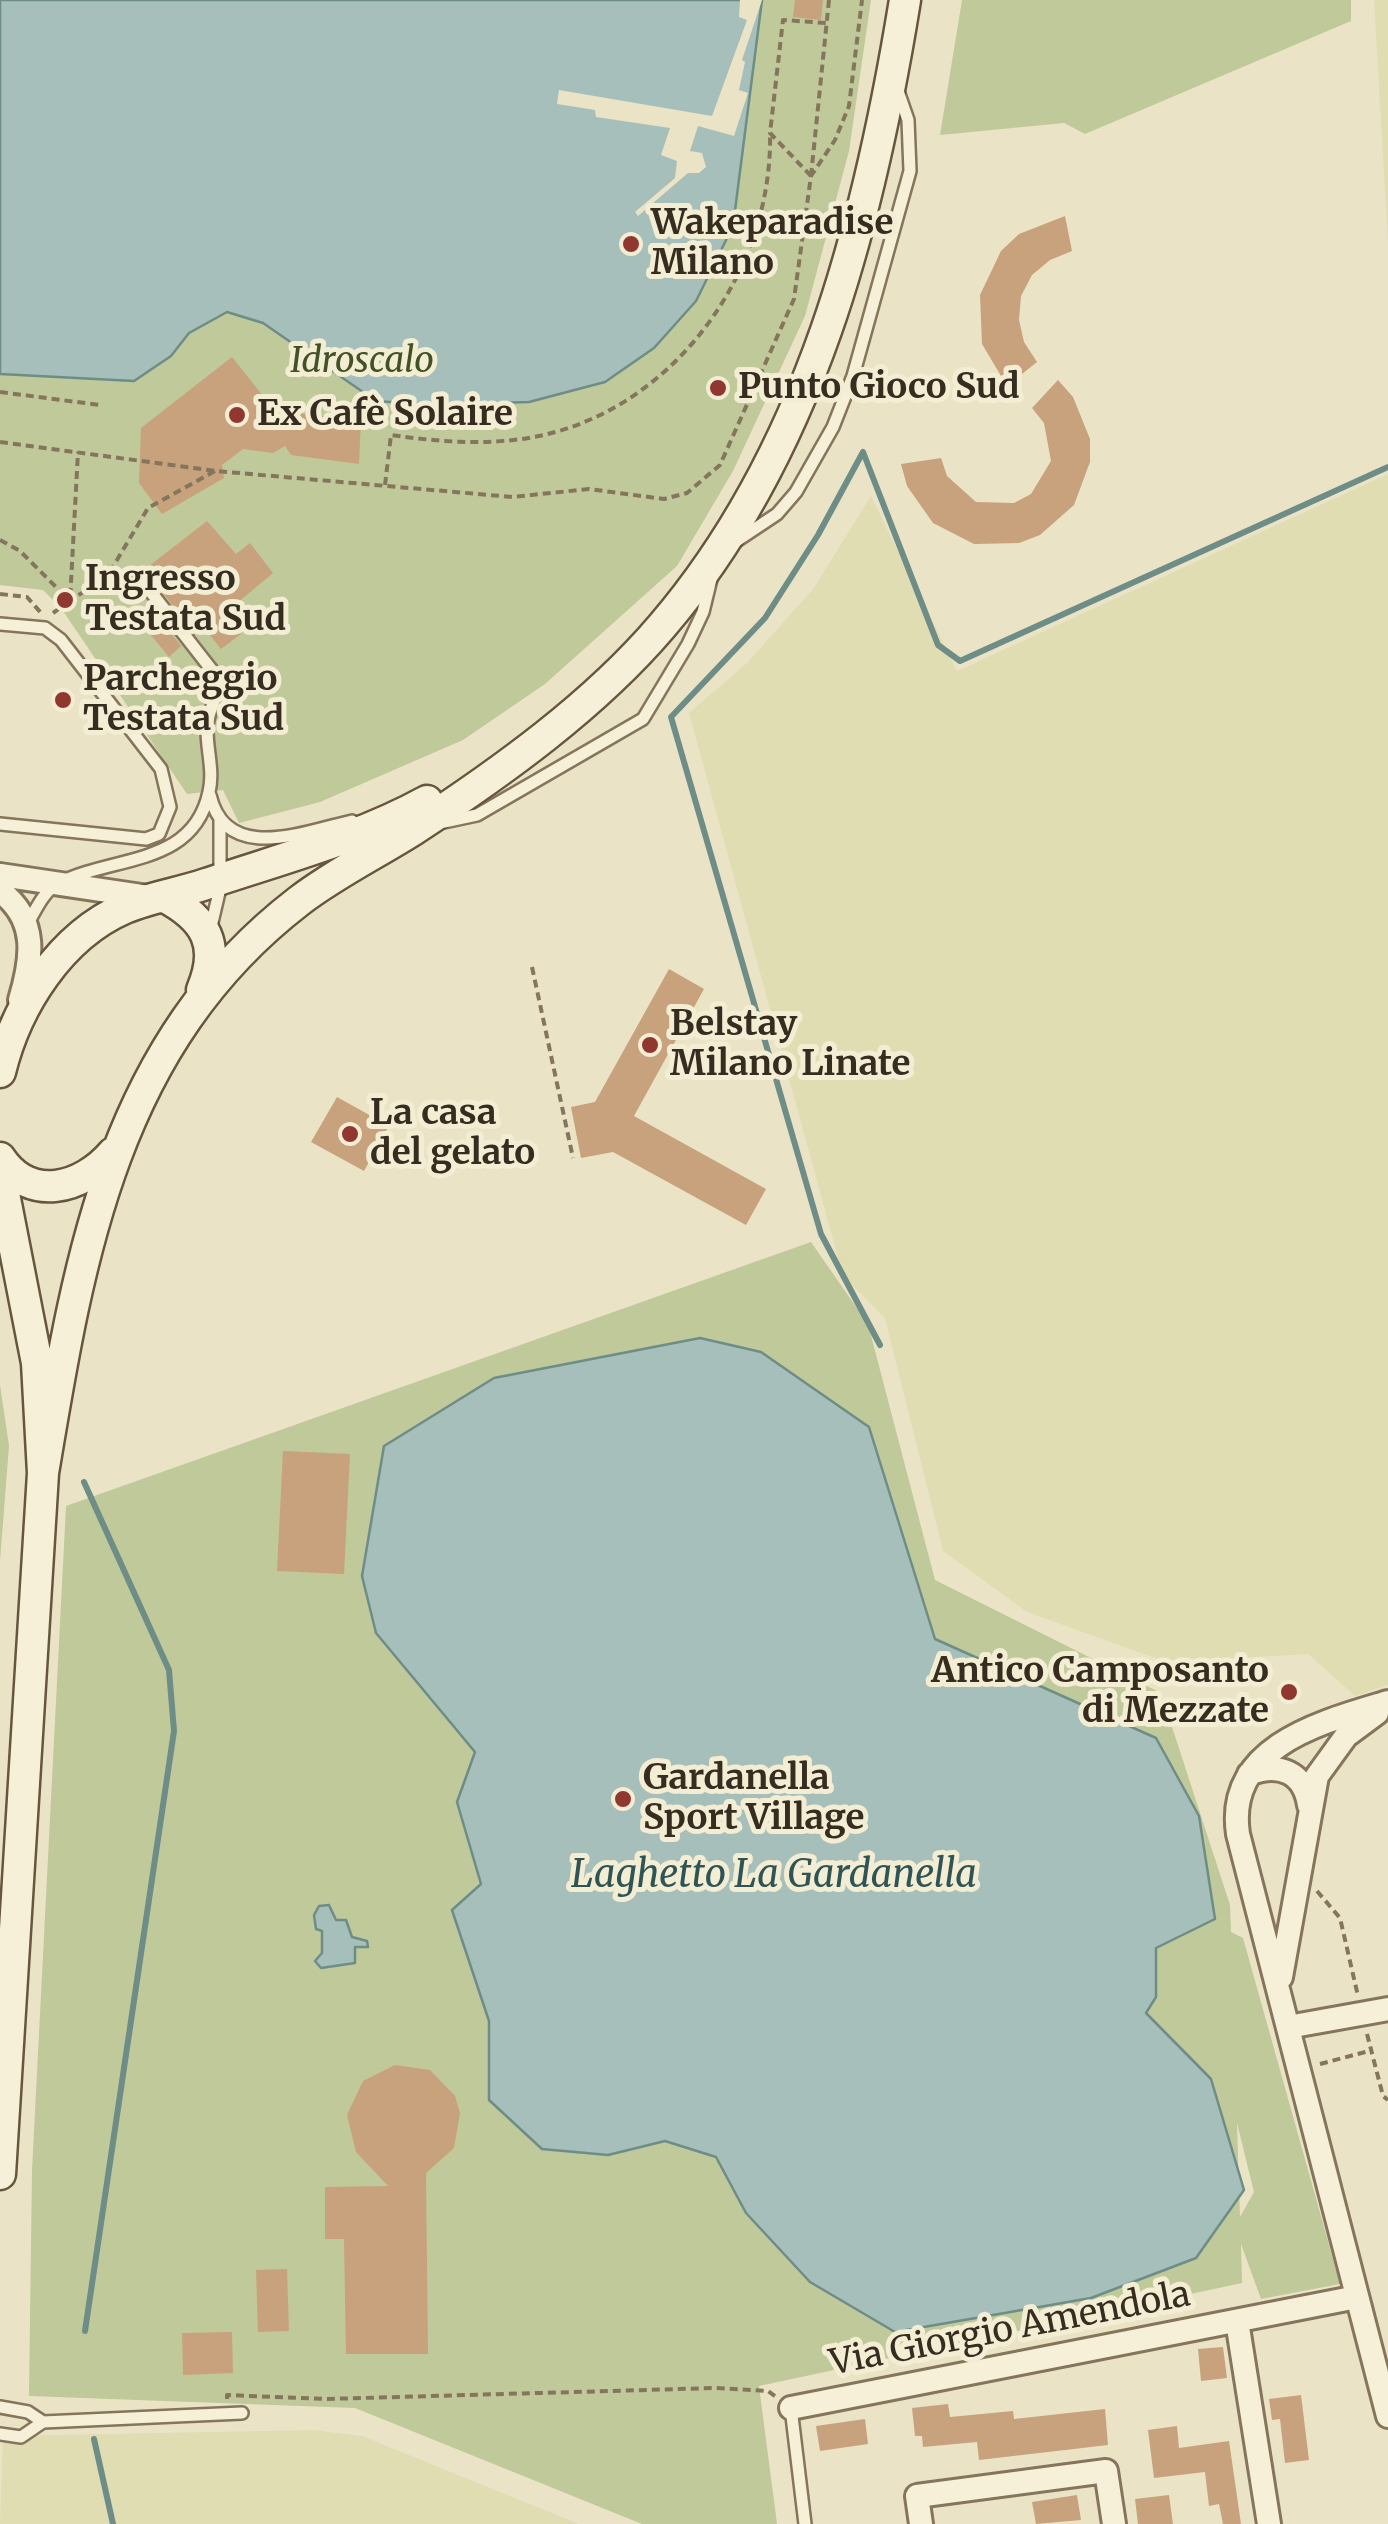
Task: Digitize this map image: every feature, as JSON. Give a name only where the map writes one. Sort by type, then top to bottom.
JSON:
[{"type":"main road","points":[[42,1473],[67,1326],[114,1151],[135,1102],[198,1001],[227,965],[298,901],[583,704],[659,630],[744,514],[786,434],[824,338],[872,173],[905,0]]},
{"type":"main road","points":[[3,1060],[31,994],[72,944],[125,908],[416,817]]},
{"type":"main road","points":[[162,898],[191,912],[209,935],[211,969],[198,1001]]},
{"type":"main road","points":[[0,1158],[24,1180],[54,1188],[95,1172],[114,1151]]},
{"type":"main road","points":[[0,1174],[37,1363],[42,1473],[0,2174]]},
{"type":"street","points":[[0,875],[162,898]]},
{"type":"street","points":[[0,891],[13,902],[27,926],[32,962],[3,1060]]},
{"type":"street","points":[[1388,1705],[1298,1734],[1249,1774],[1237,1794],[1236,1819],[1357,2297],[1381,2353],[1388,2416]]},
{"type":"street","points":[[1280,2000],[1283,1952],[1317,1776],[1334,1749],[1388,1705]]},
{"type":"street","points":[[1249,1774],[1270,1768],[1288,1770],[1304,1788],[1310,1809]]},
{"type":"street","points":[[1288,2027],[1388,2009]]},
{"type":"street","name":"Via Giorgio Amendola","points":[[791,2408],[1357,2297]]},
{"type":"street","points":[[1236,2321],[1269,2524]]},
{"type":"street","points":[[921,2524],[918,2496],[1106,2471],[1114,2524]]},
{"type":"lane","points":[[220,818],[242,835],[279,840],[416,817],[477,815],[644,719],[666,688],[703,612],[717,554],[778,514],[796,492],[832,427],[853,376],[910,170],[908,120],[892,75]]},
{"type":"lane","points":[[148,587],[218,678],[218,691],[206,727],[210,791],[220,818],[221,878],[209,935]]},
{"type":"lane","points":[[0,624],[45,628],[61,640],[160,769],[170,807],[159,834],[146,839],[0,824]]},
{"type":"lane","points":[[27,926],[59,883],[168,848],[196,826],[210,791]]},
{"type":"lane","points":[[0,2407],[28,2412],[43,2422]]},
{"type":"lane","name":"Via Giorgio Amendola","points":[[791,2408],[805,2524]]},
{"type":"lane","points":[[0,2434],[21,2437],[43,2422],[242,2414]]},
{"type":"path","points":[[0,442],[216,471],[512,497],[589,490],[664,499],[700,486],[720,464],[794,298],[830,0]]},
{"type":"path","points":[[811,176],[835,140],[849,106],[862,0]]},
{"type":"path","points":[[385,486],[391,435],[434,441],[512,441],[558,431],[596,417],[658,377],[705,330],[745,265],[758,222],[783,20],[826,23]]},
{"type":"path","points":[[770,133],[811,176]]},
{"type":"path","points":[[0,392],[100,405]]},
{"type":"path","points":[[70,602],[78,452]]},
{"type":"path","points":[[0,594],[27,596],[46,618],[108,575],[148,508],[216,471]]},
{"type":"path","points":[[0,540],[20,551],[70,602]]},
{"type":"path","points":[[532,967],[573,1158]]},
{"type":"path","points":[[1298,1869],[1340,1918],[1383,2096],[1388,2100]]},
{"type":"path","points":[[1296,2063],[1314,2058],[1316,2064],[1371,2050]]},
{"type":"path","points":[[228,2414],[227,2395],[326,2400],[716,2388],[768,2391],[791,2408]]},
{"type":"shaded area","points":[[1374,0],[1388,0],[1388,243]]},
{"type":"shaded area","points":[[1388,474],[1388,1685],[1355,1696],[1308,1654],[1166,1662],[1027,1612],[943,1551],[885,1318],[843,1276],[689,713],[747,663],[813,589],[871,496],[957,671]]},
{"type":"shaded area","points":[[314,2430],[362,2436],[579,2524],[0,2524],[3,2436]]},
{"type":"green space","name":"Idroscalo","points":[[0,0],[871,0],[849,151],[805,316],[733,471],[677,566],[545,684],[463,740],[320,802],[239,823],[223,790],[187,794],[61,608],[43,590],[0,585]]},
{"type":"green space","points":[[962,0],[1351,0],[1351,21],[1085,134],[1064,123],[940,135]]},
{"type":"green space","name":"Gardanella Sport Village","points":[[811,1242],[868,1324],[935,1580],[1161,1693],[1230,1905],[1231,1932],[1243,1938],[1340,2284],[1261,2299],[1241,2244],[1242,2283],[759,2386],[777,2524],[642,2524],[355,2408],[29,2396],[32,2170],[66,1506]],"holes":[[[1237,2123],[1254,2192],[1240,2217]]]},
{"type":"green space","points":[[0,1385],[9,1446],[0,1561]]},
{"type":"water","name":"Idroscalo","points":[[0,0],[762,0],[733,226],[696,301],[654,348],[605,382],[529,402],[431,405],[376,401],[263,323],[227,312],[189,333],[171,356],[134,381],[0,374]]},
{"type":"water","name":"Laghetto La Gardanella","points":[[700,1338],[761,1352],[869,1427],[935,1639],[1156,1738],[1199,1816],[1215,1919],[1156,1948],[1156,1997],[1146,2013],[1211,2079],[1244,2190],[1196,2258],[1091,2298],[895,2332],[810,2282],[746,2213],[716,2157],[665,2141],[608,2155],[542,2149],[489,2100],[489,2021],[452,1910],[481,1884],[457,1802],[475,1752],[376,1633],[362,1576],[384,1446],[494,1378]]},
{"type":"water","points":[[329,1905],[336,1920],[346,1920],[352,1937],[367,1941],[368,1947],[355,1947],[355,1963],[321,1968],[315,1961],[322,1953],[322,1931],[316,1929],[314,1915],[319,1906]]},
{"type":"pier","points":[[740,0],[762,0],[742,60],[745,62],[739,90],[748,93],[734,136],[698,126],[690,151],[702,153],[706,167],[699,173],[688,173],[638,216],[635,212],[675,178],[677,161],[661,155],[670,128],[596,117],[595,110],[557,104],[559,90],[712,116],[747,20],[739,17]]},
{"type":"building","points":[[795,0],[823,0],[821,20],[793,17]]},
{"type":"building","points":[[1065,216],[1072,251],[1050,260],[1032,275],[1021,296],[1019,320],[1024,342],[1037,362],[1007,386],[982,344],[980,295],[1001,251],[1019,234]]},
{"type":"building","name":"Ex Cafè Solaire","points":[[232,357],[275,411],[361,420],[359,464],[291,455],[285,446],[273,453],[243,449],[222,465],[224,478],[162,514],[139,483],[141,428]]},
{"type":"building","points":[[1058,380],[1073,397],[1090,439],[1090,462],[1074,505],[1040,535],[1019,543],[974,544],[933,523],[907,486],[901,464],[941,458],[947,476],[976,502],[1014,503],[1031,494],[1051,461],[1044,423],[1032,408]]},
{"type":"building","points":[[207,521],[236,554],[250,543],[273,573],[225,613],[241,634],[221,649],[205,629],[196,634],[144,570]]},
{"type":"building","points":[[159,618],[181,646],[169,657],[146,629]]},
{"type":"building","name":"Belstay Milano Linate","points":[[669,969],[704,989],[634,1116],[766,1189],[746,1225],[613,1152],[581,1158],[571,1107],[595,1102]]},
{"type":"building","name":"La casa del gelato","points":[[337,1097],[389,1126],[364,1171],[311,1142]]},
{"type":"building","points":[[283,1451],[350,1454],[344,1574],[277,1571]]},
{"type":"building","points":[[395,2065],[430,2070],[455,2096],[460,2113],[454,2148],[426,2173],[428,2354],[346,2354],[344,2239],[325,2239],[325,2187],[388,2186],[356,2152],[347,2115],[363,2081]]},
{"type":"building","points":[[287,2269],[289,2331],[258,2332],[256,2270]]},
{"type":"building","points":[[232,2332],[233,2373],[183,2375],[182,2333]]},
{"type":"building","points":[[1223,2347],[1227,2378],[1201,2381],[1198,2349]]},
{"type":"building","points":[[1301,2395],[1309,2460],[1285,2463],[1280,2419],[1272,2420],[1269,2399]]},
{"type":"building","points":[[948,2404],[950,2417],[1013,2411],[1014,2419],[1105,2409],[1108,2445],[979,2460],[977,2442],[923,2447],[922,2436],[915,2436],[912,2408]]},
{"type":"building","points":[[865,2419],[868,2444],[820,2451],[816,2426]]},
{"type":"building","points":[[1177,2426],[1179,2448],[1229,2441],[1241,2524],[1223,2524],[1219,2504],[1209,2506],[1205,2472],[1154,2478],[1148,2430]]},
{"type":"building","points":[[1077,2495],[1081,2520],[1036,2524],[1032,2502]]},
{"type":"building","points":[[1169,2495],[1173,2524],[1138,2524],[1135,2499]]},
{"type":"waterway","points":[[880,1345],[821,1234],[671,717],[765,618],[818,535],[863,452],[938,645],[960,661],[1388,467]]},
{"type":"waterway","points":[[84,1482],[169,1670],[174,1731],[85,2331]]},
{"type":"waterway","points":[[94,2439],[113,2524]]},
{"type":"place","name":"Wakeparadise Milano","points":[[631,244]]},
{"type":"place","name":"Punto Gioco Sud","points":[[718,388]]},
{"type":"place","name":"Ex Cafè Solaire","points":[[237,415]]},
{"type":"place","name":"Ingresso Testata Sud","points":[[65,600]]},
{"type":"place","name":"Parcheggio Testata Sud","points":[[63,700]]},
{"type":"place","name":"Belstay Milano Linate","points":[[650,1045]]},
{"type":"place","name":"La casa del gelato","points":[[350,1134]]},
{"type":"place","name":"Antico Camposanto di Mezzate","points":[[1289,1692]]},
{"type":"place","name":"Gardanella Sport Village","points":[[623,1799]]}]
